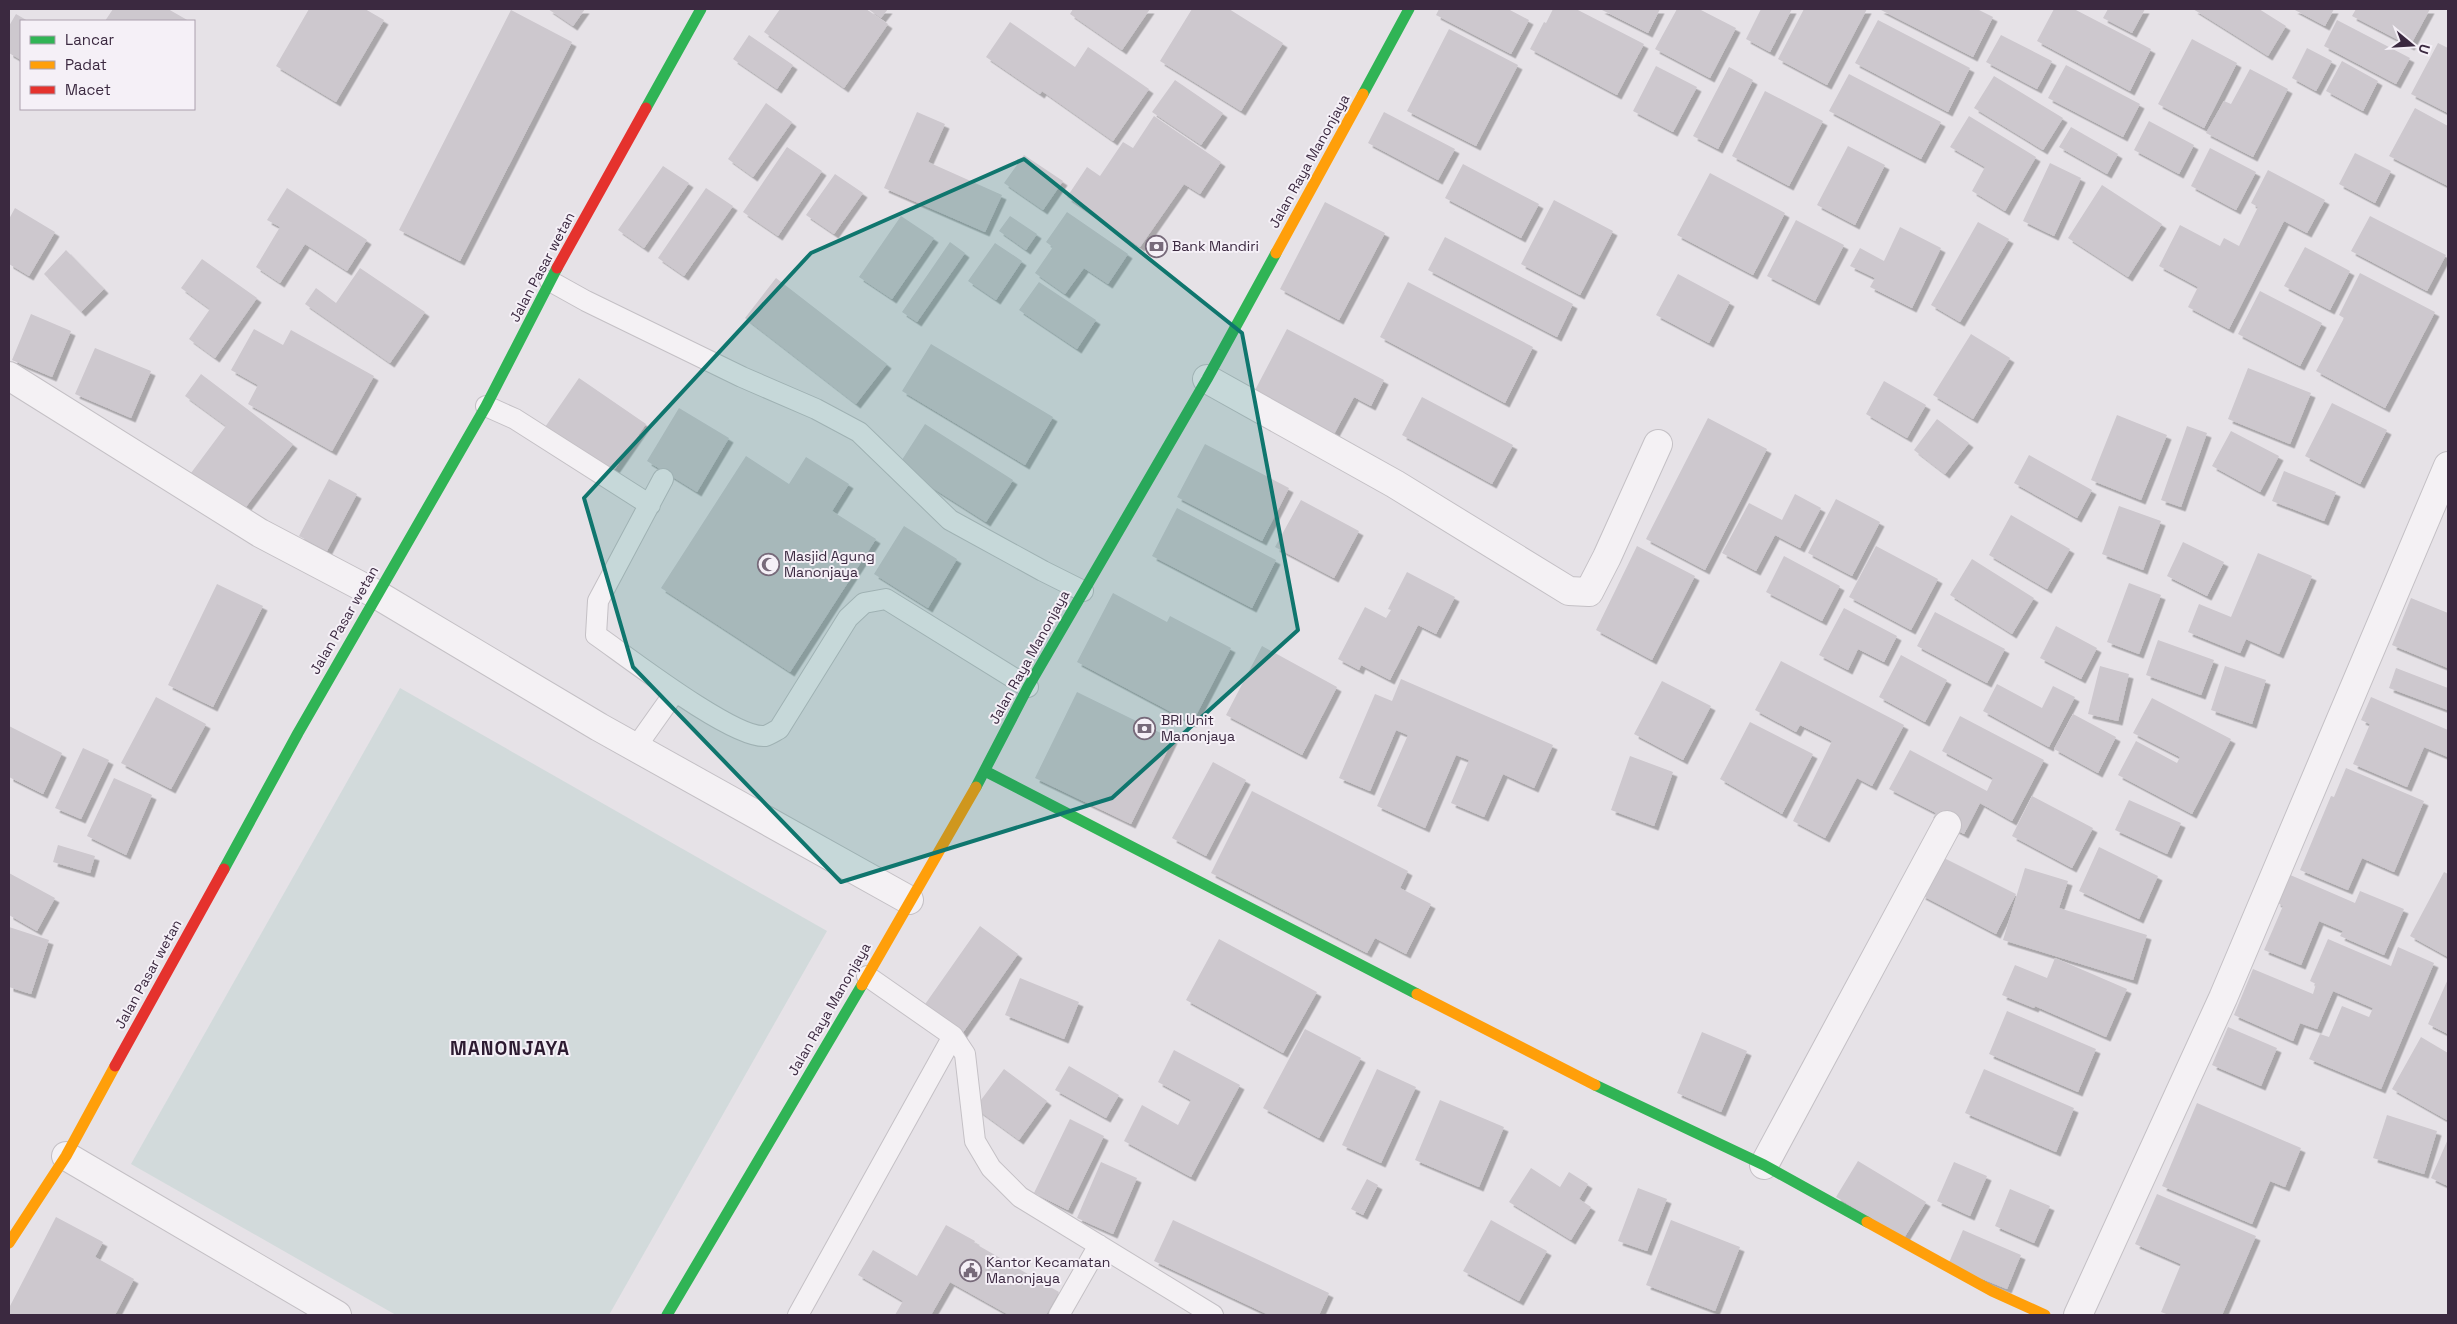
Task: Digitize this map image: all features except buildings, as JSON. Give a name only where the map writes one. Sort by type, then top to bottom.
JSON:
[{"type":"street","name":"Jalan Pasar wetan","points":[[9,1243],[66,1156],[376,594],[486,406],[550,281],[701,9]]},
{"type":"street","name":"Jalan Raya Manonjaya","points":[[666,1315],[867,976],[909,900],[985,771],[1028,687],[1207,379],[1409,9]]},
{"type":"street","points":[[9,376],[260,533],[376,594],[636,748],[909,900]]},
{"type":"street","points":[[1207,379],[1395,484],[1569,591],[1589,592],[1608,557],[1658,444]]},
{"type":"street","points":[[2078,1315],[2227,988],[2448,466]]},
{"type":"street","points":[[985,771],[1572,1074],[1764,1165],[1992,1291],[2045,1315]]},
{"type":"street","points":[[1764,1165],[1947,825]]},
{"type":"street","points":[[66,1156],[337,1315]]},
{"type":"lane","points":[[550,281],[586,301],[742,377],[816,409],[859,432],[950,520],[1043,571],[1084,591]]},
{"type":"lane","points":[[486,406],[514,419],[650,505]]},
{"type":"lane","points":[[663,479],[598,601],[596,634],[675,692],[739,730],[765,736],[779,729],[848,618],[864,603],[886,599],[1028,687]]},
{"type":"lane","points":[[636,748],[675,692]]},
{"type":"lane","points":[[867,976],[953,1036],[965,1054],[975,1141],[990,1168],[1020,1197],[1213,1315]]},
{"type":"lane","points":[[798,1315],[953,1036]]},
{"type":"lane","points":[[1059,1315],[1099,1246]]},
{"type":"highlighted area","points":[[1024,159],[1242,333],[1298,630],[1112,798],[841,882],[633,667],[584,498],[811,253]]},
{"type":"shaded area","points":[[400,688],[827,931],[609,1315],[396,1315],[131,1164]]},
{"type":"traffic: fast","points":[[646,108],[701,9]]},
{"type":"traffic: fast","points":[[1363,94],[1409,9]]},
{"type":"traffic: fast","points":[[976,787],[1028,687],[1207,379],[1276,253]]},
{"type":"traffic: fast","points":[[224,869],[298,733],[486,406],[557,268]]},
{"type":"traffic: fast","points":[[985,771],[1417,994]]},
{"type":"traffic: fast","points":[[667,1315],[862,985]]},
{"type":"traffic: fast","points":[[1595,1085],[1764,1165],[1867,1222]]},
{"type":"traffic: slow","points":[[1276,253],[1363,94]]},
{"type":"traffic: slow","points":[[862,985],[976,787]]},
{"type":"traffic: slow","points":[[1417,994],[1595,1085]]},
{"type":"traffic: slow","points":[[9,1243],[66,1156],[115,1066]]},
{"type":"traffic: slow","points":[[1867,1222],[1992,1291],[2045,1315]]},
{"type":"traffic: jam","points":[[557,268],[646,108]]},
{"type":"traffic: jam","points":[[115,1066],[224,869]]},
{"type":"place","name":"Bank Mandiri","points":[[1156,246]]},
{"type":"place","name":"Masjid Agung Manonjaya","points":[[768,564]]},
{"type":"place","name":"BRI Unit Manonjaya","points":[[1145,728]]},
{"type":"place","name":"Kantor Kecamatan Manonjaya","points":[[970,1270]]},
{"type":"district","name":"MANONJAYA","points":[[510,1048]]}]
